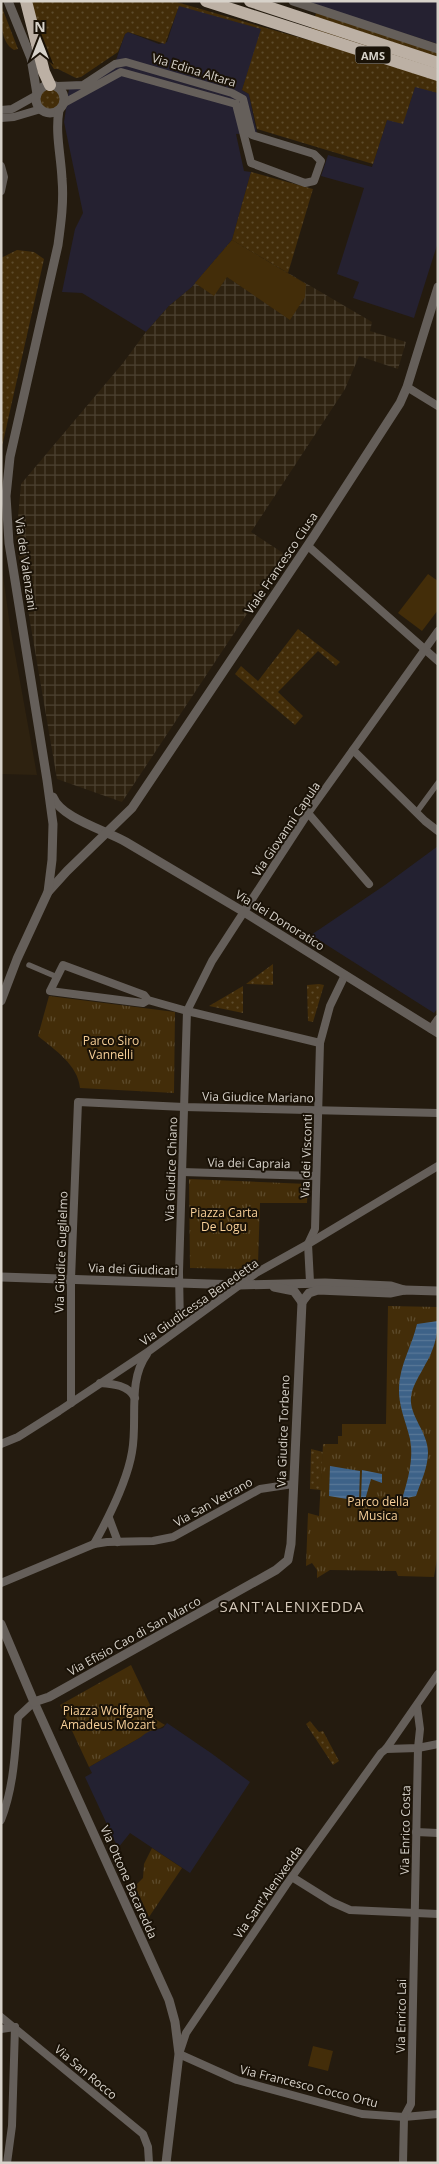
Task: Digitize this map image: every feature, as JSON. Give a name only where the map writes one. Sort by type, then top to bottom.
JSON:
[{"type":"highway","points":[[26,1],[44,72],[54,86]]},
{"type":"highway","name":"AMS","points":[[206,1],[438,76]]},
{"type":"highway","name":"AMS","points":[[250,1],[438,63]]},
{"type":"street","name":"Via dei Valenzani","points":[[8,1],[31,58],[38,104],[57,130]]},
{"type":"street","points":[[293,1],[438,48]]},
{"type":"street","name":"Via Edina Altara","points":[[54,86],[83,85],[115,64],[126,62],[232,93],[243,99],[252,135],[314,154],[321,161],[320,166],[314,181],[305,183],[255,167],[248,159],[236,104],[121,72],[61,106]]},
{"type":"street","name":"Via dei Valenzani","points":[[53,824],[48,780],[9,544],[6,496],[10,457],[58,244],[62,218],[63,181],[57,130],[64,96],[54,86]]},
{"type":"street","points":[[1,110],[12,109],[37,94],[42,87],[54,86]]},
{"type":"street","points":[[1,118],[14,117],[42,110],[52,112],[61,106]]},
{"type":"street","points":[[1,166],[4,177],[1,191]]},
{"type":"street","name":"Viale Francesco Ciusa","points":[[1,1001],[17,959],[48,892],[132,808],[308,546],[400,403],[407,387],[438,287]]},
{"type":"street","points":[[407,387],[438,406]]},
{"type":"street","points":[[308,546],[438,661]]},
{"type":"street","name":"Via Giovanni Capula","points":[[187,1011],[212,961],[308,814],[438,631]]},
{"type":"street","points":[[353,750],[416,813],[438,832]]},
{"type":"street","points":[[48,780],[56,806],[66,814],[108,832]]},
{"type":"street","points":[[416,813],[438,783]]},
{"type":"street","points":[[308,814],[369,884]]},
{"type":"street","name":"Viale Francesco Ciusa","points":[[48,892],[52,860],[53,824]]},
{"type":"street","name":"Via dei Donoratico","points":[[108,832],[244,912],[434,1031]]},
{"type":"street","points":[[29,965],[57,977]]},
{"type":"street","points":[[148,1000],[143,1003],[50,991],[62,965],[144,995],[148,1000],[320,1042]]},
{"type":"street","name":"Via dei Visconti","points":[[310,1282],[308,1244],[315,1229],[320,1042],[330,1006],[345,974]]},
{"type":"street","name":"Via Giudice Chiano","points":[[180,1327],[179,1283],[187,1011]]},
{"type":"street","points":[[434,1031],[438,1019]]},
{"type":"street","name":"Via Giudice Mariano","points":[[78,1102],[184,1107],[438,1113]]},
{"type":"street","name":"Via Giudice Guglielmo","points":[[71,1403],[71,1279],[78,1102]]},
{"type":"street","name":"Via Giudicessa Benedetta","points":[[1,1444],[18,1437],[149,1351],[260,1271],[438,1166]]},
{"type":"street","name":"Via dei Capraia","points":[[182,1172],[316,1176]]},
{"type":"street","name":"Via dei Giudicati","points":[[1,1277],[239,1285],[310,1282],[391,1286],[404,1290]]},
{"type":"street","name":"Via dei Giudicati","points":[[263,1285],[294,1292],[302,1302],[309,1294],[318,1290],[438,1291]]},
{"type":"street","name":"Via Giudice Torbeno","points":[[288,1560],[291,1544],[302,1302]]},
{"type":"street","points":[[94,1544],[109,1518],[132,1455],[136,1381],[140,1365],[149,1351]]},
{"type":"street","points":[[100,1383],[127,1388],[136,1399]]},
{"type":"street","name":"Via San Vetrano","points":[[1,1583],[94,1544],[153,1541],[173,1537],[260,1489],[293,1484]]},
{"type":"street","points":[[109,1518],[118,1542]]},
{"type":"street","name":"Via Efisio Cao di San Marco","points":[[37,1701],[49,1697],[192,1618],[276,1570],[288,1560]]},
{"type":"street","name":"Via Ottone Bacaredda","points":[[1,1624],[169,2000],[175,2022],[179,2054],[166,2163]]},
{"type":"street","name":"Via Sant'Alenixedda","points":[[179,2054],[186,2032],[292,1877],[380,1753],[386,1748],[417,1706],[438,1674]]},
{"type":"street","points":[[1,1820],[11,1792],[18,1717],[37,1701]]},
{"type":"street","points":[[417,1706],[420,1729],[418,1748]]},
{"type":"street","points":[[386,1748],[418,1748],[438,1744]]},
{"type":"street","name":"Via Enrico Costa","points":[[414,1913],[418,1748]]},
{"type":"street","points":[[416,1832],[438,1833]]},
{"type":"street","points":[[292,1877],[332,1902],[350,1910],[438,1914]]},
{"type":"street","name":"Via Enrico Lai","points":[[403,2163],[404,2117],[411,2104],[414,1913]]},
{"type":"street","name":"Via San Rocco","points":[[1,2017],[143,2134],[148,2147],[149,2163]]},
{"type":"street","points":[[1,2029],[15,2027],[12,2126],[7,2163]]},
{"type":"street","name":"Via Francesco Cocco Ortu","points":[[179,2054],[237,2080],[362,2114],[404,2117],[438,2114]]},
{"type":"shaded area","points":[[302,1],[438,1],[438,44]]},
{"type":"shaded area","points":[[179,5],[262,29],[242,90],[249,94],[257,133],[236,134],[244,171],[251,172],[232,240],[192,287],[169,306],[146,332],[82,293],[62,292],[75,229],[83,213],[64,122],[70,82],[84,81],[116,60],[125,34],[128,32],[159,44],[167,42]]},
{"type":"shaded area","points":[[415,86],[438,93],[438,242],[414,318],[353,298],[359,282],[337,274],[364,188],[321,176],[328,155],[372,167],[387,120],[408,109]]},
{"type":"shaded area","points":[[232,240],[372,322],[370,331],[406,342],[398,369],[359,356],[345,389],[251,532],[286,555],[122,802],[57,779],[16,540],[21,484],[123,363],[146,332],[169,306],[192,287]]},
{"type":"shaded area","points":[[1,560],[10,626],[37,775],[1,774]]},
{"type":"shaded area","points":[[438,846],[438,1008],[434,1013],[311,935],[385,885]]},
{"type":"shaded area","points":[[167,1723],[250,1782],[190,1873],[130,1833],[118,1848],[85,1777],[92,1773],[89,1767],[141,1737],[146,1732],[163,1728]]},
{"type":"green space","points":[[32,1],[173,1],[308,40],[316,13],[438,52],[438,93],[415,87],[403,124],[387,120],[373,164],[257,129],[249,94],[242,90],[261,29],[179,6],[165,44],[128,32],[125,34],[118,52],[81,77],[76,78],[58,69],[54,69],[50,63],[44,43],[40,42]]},
{"type":"green space","points":[[1,5],[18,49],[14,50],[6,42],[1,24]]},
{"type":"green space","points":[[50,87],[59,90],[62,99],[59,108],[50,111],[41,108],[38,99],[41,90]]},
{"type":"green space","points":[[251,172],[313,189],[288,273],[232,240]]},
{"type":"green space","points":[[232,240],[306,284],[305,297],[290,320],[227,277],[214,296],[195,283]]},
{"type":"green space","points":[[17,250],[34,252],[44,259],[1,451],[1,258]]},
{"type":"green space","points":[[428,574],[438,581],[438,610],[422,631],[398,613]]},
{"type":"green space","points":[[298,629],[340,662],[336,666],[318,651],[278,692],[303,716],[295,725],[235,674],[241,666],[258,681]]},
{"type":"green space","points":[[273,964],[273,985],[246,984]]},
{"type":"green space","points":[[307,985],[324,985],[313,1022],[308,1021]]},
{"type":"green space","points":[[243,986],[243,1013],[209,1006]]},
{"type":"green space","name":"Parco Siro Vannelli","points":[[49,996],[175,1012],[174,1093],[80,1088],[75,1072],[70,1065],[38,1036]]},
{"type":"green space","name":"Piazza Carta De Logu","points":[[189,1179],[308,1184],[307,1203],[260,1203],[258,1263],[245,1269],[190,1268]]},
{"type":"green space","name":"Parco della Musica","points":[[388,1306],[438,1307],[438,1552],[434,1577],[398,1576],[396,1571],[330,1570],[317,1578],[317,1570],[312,1563],[306,1566],[308,1513],[319,1516],[323,1444],[338,1444],[338,1436],[342,1436],[342,1424],[386,1424]]},
{"type":"green space","points":[[311,1449],[323,1452],[321,1490],[310,1489]]},
{"type":"green space","name":"Piazza Wolfgang Amadeus Mozart","points":[[131,1665],[150,1705],[145,1713],[165,1725],[148,1732],[89,1767],[60,1705]]},
{"type":"green space","points":[[310,1721],[319,1732],[323,1731],[339,1761],[333,1765],[306,1724]]},
{"type":"green space","points":[[152,1848],[182,1868],[149,1917],[135,1886],[143,1878],[144,1864]]},
{"type":"green space","points":[[313,2046],[333,2051],[328,2071],[308,2066]]},
{"type":"water","points":[[438,1321],[433,1349],[411,1397],[413,1411],[427,1445],[427,1464],[416,1496],[402,1499],[411,1461],[411,1446],[400,1401],[400,1379],[417,1324]]},
{"type":"water","points":[[330,1466],[360,1471],[359,1501],[329,1496]]},
{"type":"water","points":[[362,1470],[382,1474],[382,1483],[371,1479],[365,1500],[361,1499]]},
{"type":"district","name":"SANT'ALENIXEDDA","points":[[292,1606]]}]
